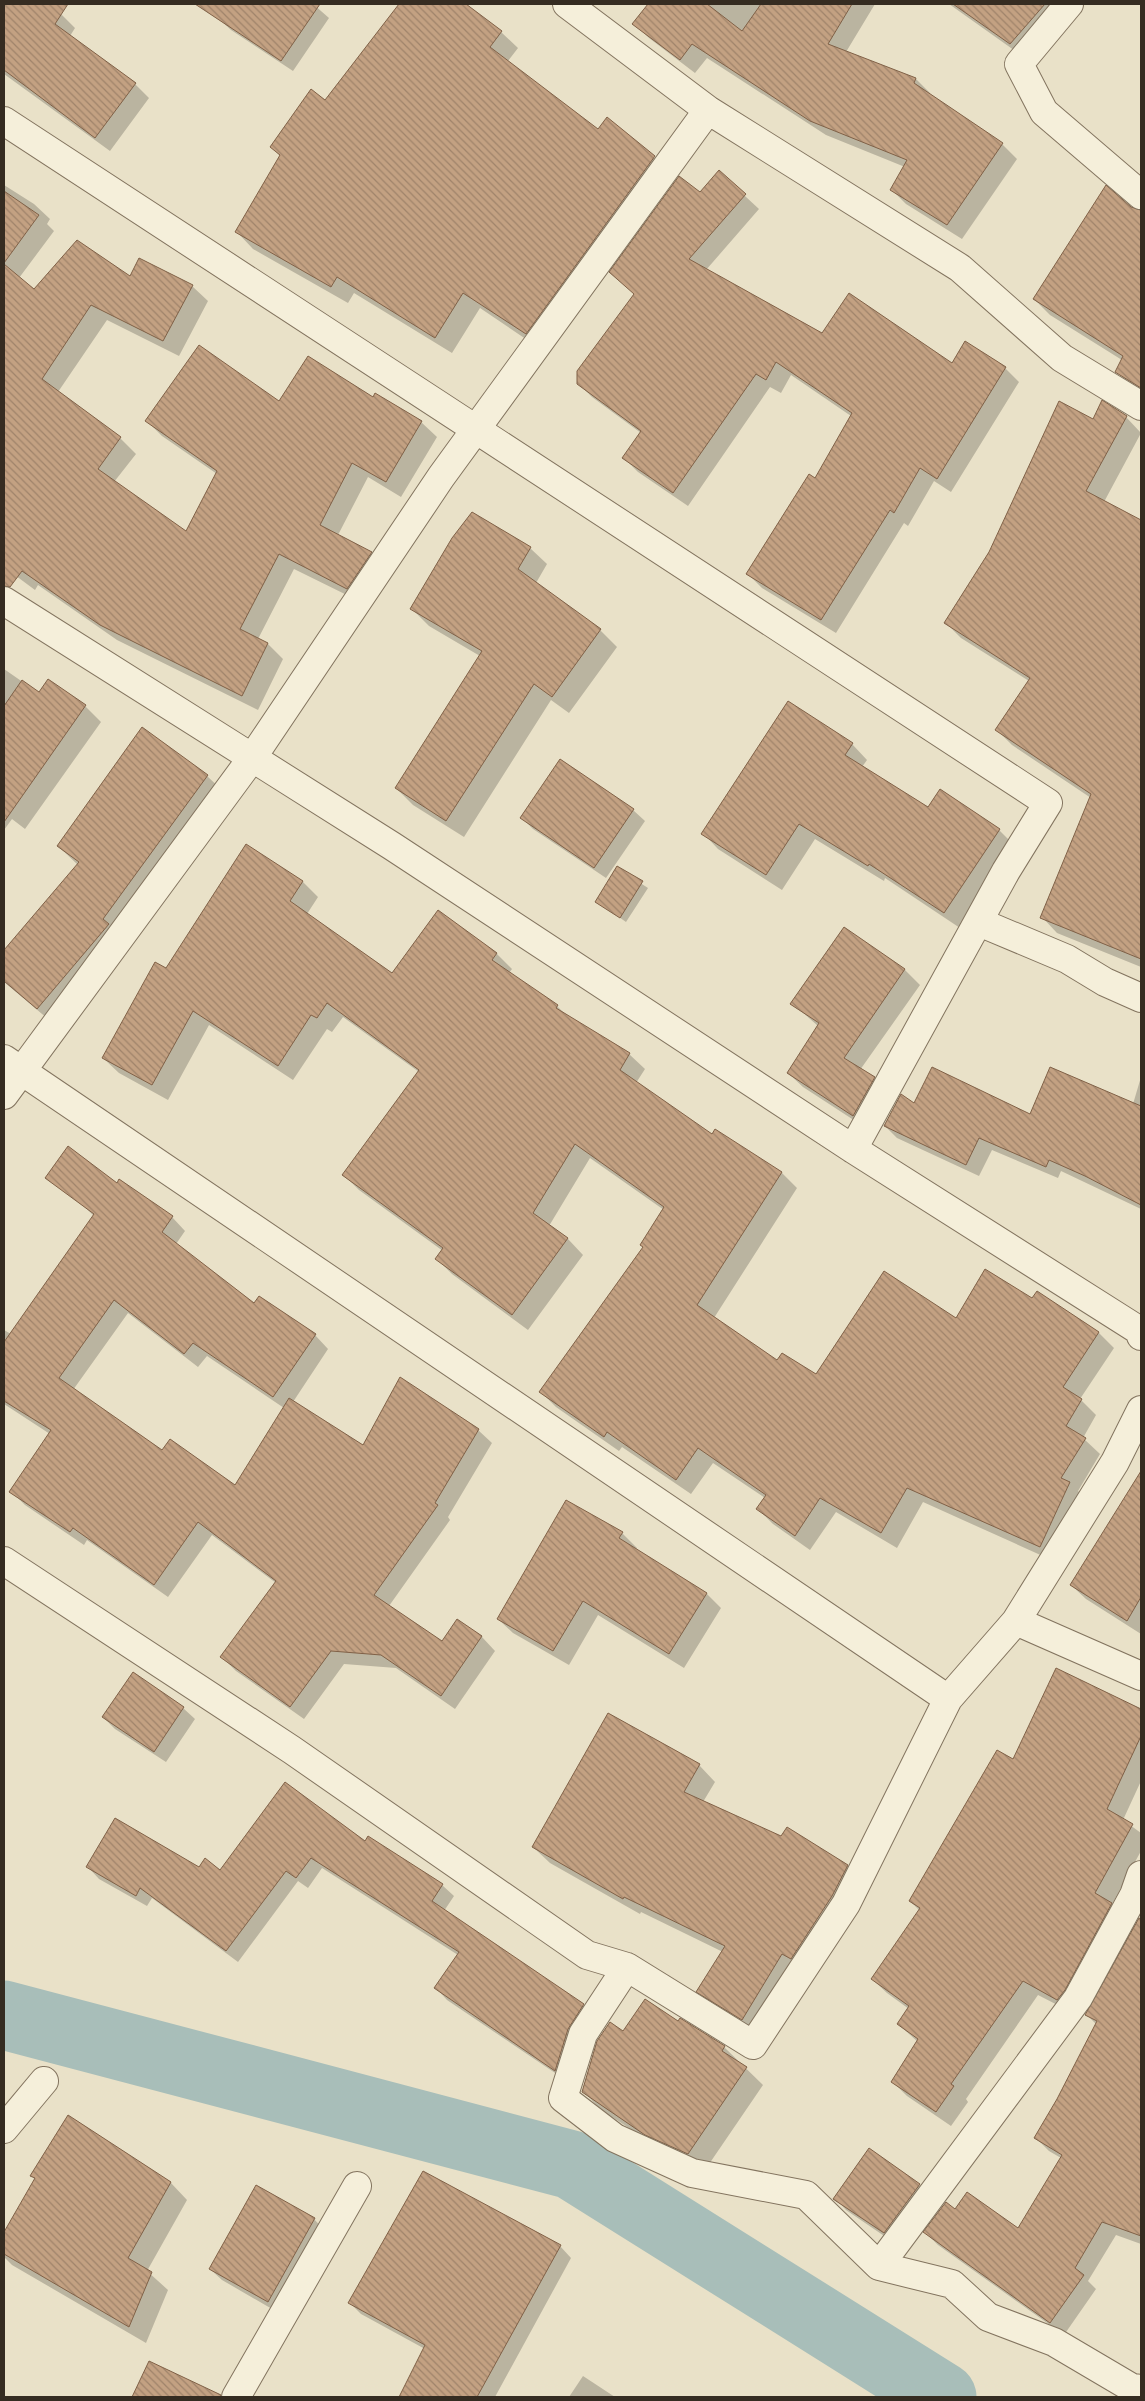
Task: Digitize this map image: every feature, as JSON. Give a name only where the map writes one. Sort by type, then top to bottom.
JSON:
[{"type":"street","points":[[570,4],[708,110],[960,268],[1062,358],[1141,406]]},
{"type":"street","points":[[1069,4],[1020,64],[1044,112],[1141,194]]},
{"type":"street","points":[[4,1095],[12,1065],[252,758],[441,477],[708,110]]},
{"type":"street","points":[[4,121],[1048,803],[1006,871],[853,1149]]},
{"type":"street","points":[[4,601],[392,846],[853,1149],[1140,1331],[1141,1336]]},
{"type":"street","points":[[979,922],[1067,959],[1105,982],[1141,998]]},
{"type":"street","points":[[12,1065],[948,1699]]},
{"type":"street","points":[[4,1561],[292,1750],[587,1955],[627,1967],[753,2045],[846,1904],[948,1699],[1016,1621],[1115,1462],[1141,1410]]},
{"type":"street","points":[[1016,1621],[1141,1676]]},
{"type":"street","points":[[879,2266],[1078,1998],[1134,1895],[1141,1875]]},
{"type":"street","points":[[627,1967],[583,2034],[563,2098],[615,2138],[692,2173],[806,2194],[879,2266],[952,2284],[988,2317],[1054,2342],[1132,2388],[1141,2389]]},
{"type":"street","points":[[4,2129],[44,2081]]},
{"type":"street","points":[[236,2397],[357,2186]]},
{"type":"building","points":[[4,4],[68,4],[55,24],[136,83],[95,138],[4,70]]},
{"type":"building","points":[[195,4],[320,4],[281,61]]},
{"type":"building","points":[[399,4],[466,4],[502,31],[490,47],[598,129],[607,117],[655,156],[526,334],[463,293],[435,338],[337,277],[331,287],[235,232],[280,155],[270,147],[311,89],[325,100]]},
{"type":"building","points":[[648,4],[707,4],[742,31],[761,4],[852,4],[828,44],[916,78],[914,83],[1003,143],[947,225],[890,190],[907,160],[810,121],[692,44],[680,60],[632,24]]},
{"type":"building","points":[[953,4],[1045,4],[1010,44]]},
{"type":"building","points":[[719,170],[746,194],[689,259],[822,333],[849,293],[952,363],[965,341],[1006,367],[937,479],[920,468],[894,513],[890,510],[821,620],[746,574],[809,474],[815,478],[852,413],[776,362],[766,380],[756,374],[673,493],[622,458],[641,431],[577,384],[577,371],[634,294],[609,272],[679,176],[700,192]]},
{"type":"building","points":[[1106,185],[1131,207],[1141,210],[1141,388],[1115,372],[1123,356],[1033,299]]},
{"type":"building","points":[[4,191],[39,215],[4,263]]},
{"type":"building","points":[[77,240],[130,276],[139,258],[193,285],[163,341],[91,305],[42,379],[121,437],[98,469],[186,531],[217,471],[145,421],[199,345],[279,401],[308,356],[373,397],[375,393],[422,421],[386,482],[352,463],[320,525],[372,552],[347,589],[279,554],[240,629],[268,643],[242,696],[100,625],[22,571],[10,587],[4,586],[4,264],[34,289]]},
{"type":"building","points":[[1102,400],[1127,416],[1086,491],[1141,520],[1141,959],[1040,918],[1091,794],[995,730],[1030,678],[944,623],[989,552],[1059,401],[1093,419]]},
{"type":"building","points":[[472,512],[531,547],[518,569],[601,629],[552,697],[534,684],[446,821],[395,788],[482,651],[410,609],[452,538]]},
{"type":"building","points":[[48,679],[86,705],[4,822],[4,706],[22,680],[39,692]]},
{"type":"building","points":[[788,701],[853,743],[845,755],[928,807],[940,789],[1000,829],[944,913],[869,864],[868,866],[799,824],[766,875],[701,834]]},
{"type":"building","points":[[142,727],[208,775],[103,919],[109,924],[37,1009],[4,981],[4,950],[79,862],[57,846]]},
{"type":"building","points":[[560,759],[634,809],[594,868],[520,818]]},
{"type":"building","points":[[246,844],[303,881],[290,901],[392,973],[438,910],[497,953],[492,960],[558,1005],[556,1008],[630,1053],[620,1070],[712,1134],[715,1129],[782,1172],[697,1305],[777,1360],[782,1353],[816,1374],[884,1271],[956,1318],[985,1269],[1032,1298],[1037,1291],[1099,1332],[1063,1387],[1082,1399],[1066,1426],[1086,1438],[1061,1478],[1070,1482],[1040,1547],[907,1488],[881,1533],[820,1498],[795,1536],[756,1509],[766,1495],[698,1448],[676,1480],[607,1432],[604,1437],[539,1392],[643,1247],[640,1245],[664,1207],[575,1144],[533,1213],[568,1238],[512,1315],[435,1259],[443,1248],[342,1175],[419,1070],[327,1003],[317,1018],[311,1015],[278,1066],[193,1011],[152,1085],[102,1058],[155,962],[166,968]]},
{"type":"building","points":[[617,866],[643,881],[620,918],[595,902]]},
{"type":"building","points":[[844,927],[905,969],[844,1058],[875,1077],[853,1116],[787,1073],[819,1023],[790,1004]]},
{"type":"building","points":[[932,1067],[1030,1114],[1050,1067],[1141,1106],[1141,1205],[1049,1160],[1046,1167],[979,1138],[966,1165],[884,1126],[901,1094],[914,1103]]},
{"type":"building","points":[[68,1146],[117,1183],[119,1179],[173,1216],[162,1232],[254,1303],[259,1296],[316,1334],[273,1397],[193,1343],[184,1354],[114,1300],[59,1378],[162,1450],[170,1439],[235,1485],[289,1398],[363,1445],[400,1377],[479,1429],[435,1503],[438,1505],[374,1595],[442,1641],[457,1619],[482,1636],[441,1696],[381,1655],[331,1651],[290,1707],[220,1657],[276,1581],[198,1522],[154,1585],[73,1528],[70,1532],[9,1492],[51,1430],[4,1401],[4,1342],[94,1214],[45,1178]]},
{"type":"building","points":[[1141,1471],[1141,1597],[1127,1621],[1070,1585]]},
{"type":"building","points":[[566,1500],[623,1532],[619,1538],[707,1593],[669,1654],[583,1601],[553,1651],[497,1619]]},
{"type":"building","points":[[1056,1668],[1141,1709],[1141,1736],[1107,1809],[1133,1824],[1095,1893],[1112,1903],[1065,1990],[1057,2000],[1023,1981],[951,2084],[954,2086],[936,2112],[891,2082],[918,2039],[897,2024],[909,2006],[871,1979],[920,1908],[909,1901],[997,1750],[1013,1759]]},
{"type":"building","points":[[133,1672],[184,1707],[154,1752],[102,1717]]},
{"type":"building","points":[[608,1713],[700,1764],[684,1792],[781,1836],[787,1827],[848,1865],[832,1896],[791,1959],[782,1954],[742,2020],[696,1992],[725,1946],[624,1897],[623,1899],[532,1847]]},
{"type":"building","points":[[285,1782],[365,1841],[368,1836],[443,1884],[432,1901],[584,2004],[568,2029],[555,2071],[434,1988],[459,1952],[311,1858],[296,1878],[286,1871],[226,1951],[140,1888],[136,1896],[86,1867],[115,1818],[199,1867],[205,1858],[220,1870]]},
{"type":"building","points":[[1139,1918],[1141,1919],[1141,2236],[1102,2222],[1075,2268],[1084,2275],[1050,2323],[923,2232],[946,2202],[955,2209],[967,2192],[1018,2228],[1062,2155],[1034,2138],[1057,2099],[1097,2021],[1085,2015]]},
{"type":"building","points":[[645,1999],[678,2021],[680,2018],[725,2046],[722,2051],[747,2067],[688,2154],[645,2135],[582,2092],[597,2041],[610,2022],[623,2031]]},
{"type":"building","points":[[68,2115],[171,2182],[128,2258],[152,2272],[129,2327],[4,2254],[4,2232],[35,2178],[30,2176]]},
{"type":"building","points":[[869,2148],[920,2184],[884,2233],[833,2199]]},
{"type":"building","points":[[423,2171],[561,2245],[477,2397],[399,2397],[425,2345],[348,2303]]},
{"type":"building","points":[[256,2185],[315,2218],[268,2302],[209,2269]]},
{"type":"building","points":[[149,2361],[221,2395],[220,2397],[132,2397]]},
{"type":"waterway","points":[[4,2015],[572,2165],[942,2397]]}]
